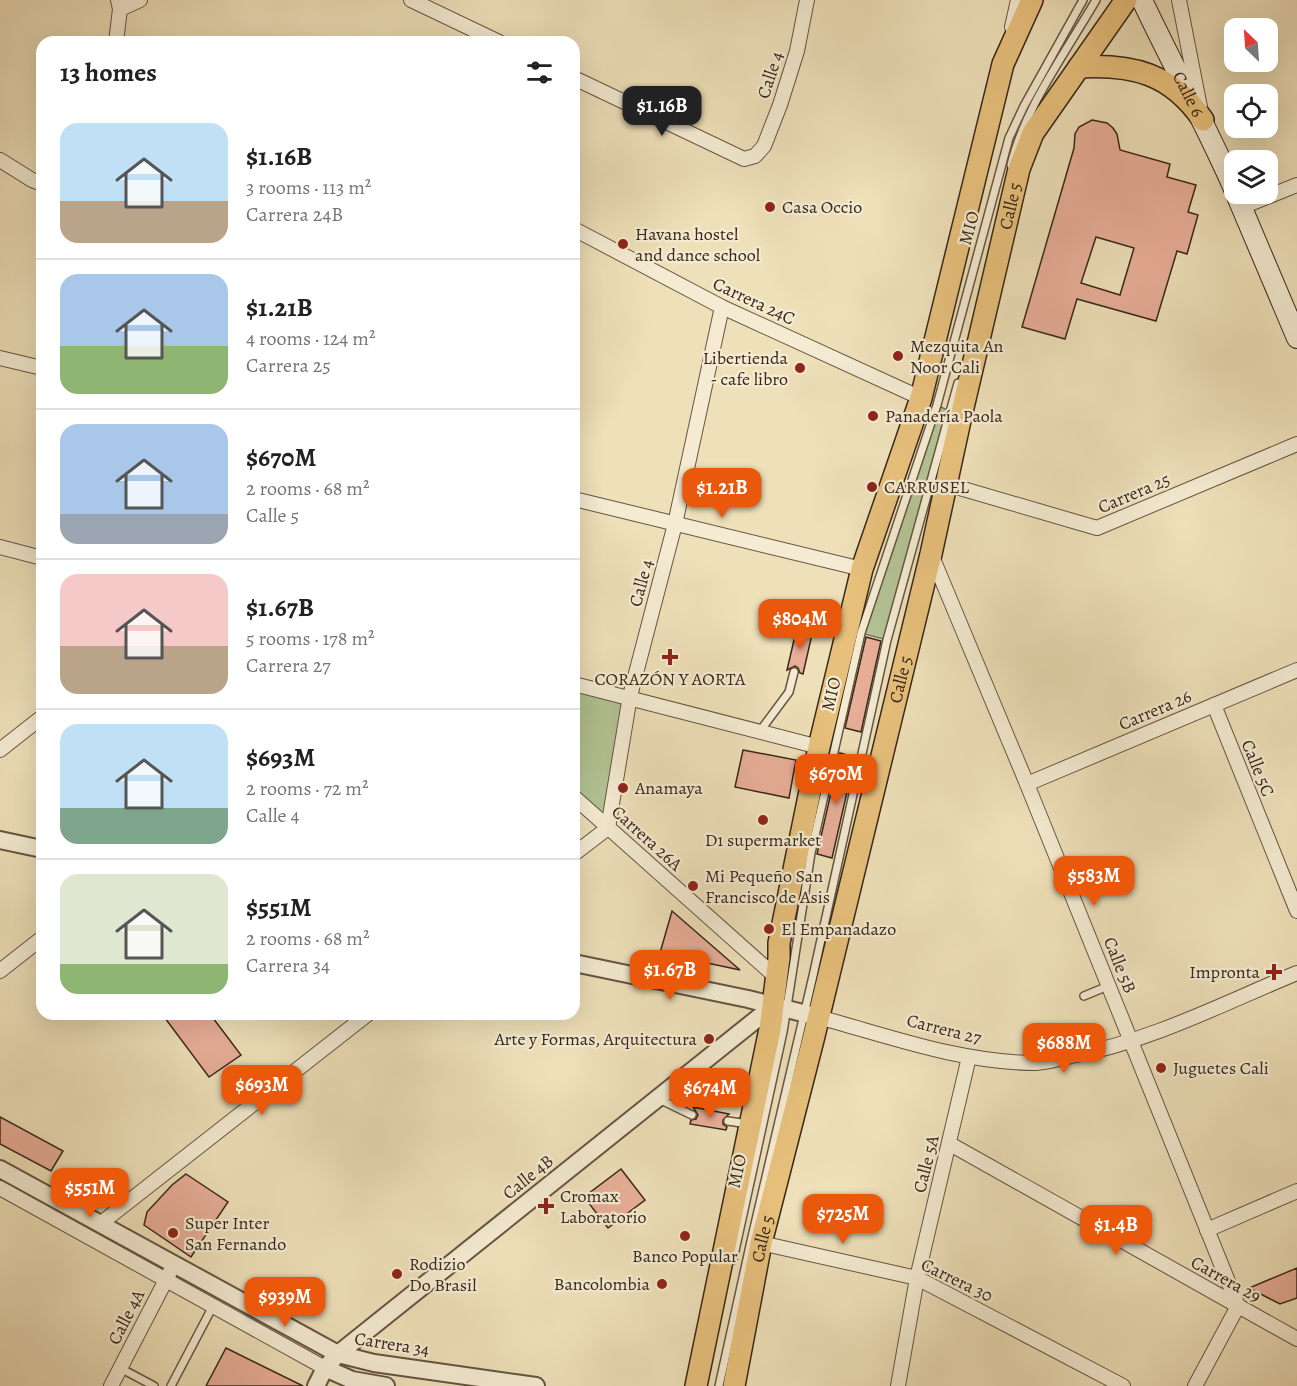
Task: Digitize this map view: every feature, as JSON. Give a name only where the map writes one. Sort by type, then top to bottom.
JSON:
[{"type":"main road","name":"Calle 5","points":[[734,1386],[761,1243],[811,1015],[932,554],[946,484],[1022,160],[1034,133],[1126,0]]},
{"type":"main road","name":"Calle 6","points":[[1142,0],[1224,166]]},
{"type":"main road","name":"Calle 5","points":[[696,1386],[770,1029],[780,1007],[776,977],[779,943],[819,747],[862,569],[921,398],[1003,64],[1026,5]]},
{"type":"main road","points":[[1079,67],[1119,67],[1154,77],[1185,98],[1203,120]]},
{"type":"main road","name":"Calle 6","points":[[1241,204],[1297,338]]},
{"type":"street","points":[[116,36],[119,5],[140,0]]},
{"type":"street","points":[[411,0],[486,36]]},
{"type":"street","name":"Calle 4","points":[[580,81],[744,159],[755,156],[764,146],[780,105],[797,51],[807,0]]},
{"type":"street","points":[[1179,0],[1203,120]]},
{"type":"street","points":[[0,160],[36,182]]},
{"type":"street","points":[[1278,188],[1297,184]]},
{"type":"street","name":"Carrera 24C","points":[[580,232],[722,307],[921,398]]},
{"type":"street","name":"Calle 4","points":[[608,828],[630,696],[675,524],[722,307]]},
{"type":"street","points":[[0,358],[36,367]]},
{"type":"street","name":"Carrera 25","points":[[946,484],[1096,528],[1297,444]]},
{"type":"street","points":[[580,500],[862,569]]},
{"type":"street","points":[[0,547],[36,556]]},
{"type":"street","name":"Calle 5B","points":[[932,554],[1238,1306]]},
{"type":"street","name":"Carrera 26","points":[[1027,784],[1297,670]]},
{"type":"street","points":[[580,685],[630,696],[819,747]]},
{"type":"street","name":"Calle 5C","points":[[1214,705],[1297,911]]},
{"type":"street","points":[[0,750],[36,722]]},
{"type":"street","name":"Carrera 26A","points":[[580,802],[776,977]]},
{"type":"street","points":[[580,849],[608,828]]},
{"type":"street","points":[[0,840],[36,848]]},
{"type":"street","points":[[0,971],[36,943]]},
{"type":"street","name":"Carrera 27","points":[[580,964],[780,1007],[969,1058],[1038,1063],[1131,1042],[1297,973]]},
{"type":"street","name":"Calle 4B","points":[[315,1386],[325,1368],[338,1354],[658,1098],[780,1007]]},
{"type":"street","points":[[100,1224],[360,1020]]},
{"type":"street","name":"Calle 5A","points":[[898,1386],[917,1278],[969,1058]]},
{"type":"street","name":"Carrera 29","points":[[950,1144],[1297,1339]]},
{"type":"street","name":"Carrera 34","points":[[3,1184],[100,1224],[170,1271],[213,1306],[325,1368],[352,1380],[377,1386]]},
{"type":"street","name":"Carrera 34","points":[[3,1184],[170,1271],[338,1354],[490,1382],[536,1386]]},
{"type":"street","points":[[1207,1230],[1297,1191]]},
{"type":"street","name":"Carrera 30","points":[[761,1243],[917,1278],[1123,1386]]},
{"type":"street","name":"Calle 4A","points":[[111,1386],[170,1271]]},
{"type":"street","points":[[1195,1386],[1238,1306]]},
{"type":"lane","name":"MIO","points":[[730,1272],[811,853],[861,633],[937,405],[1010,138],[1024,106],[1083,0]]},
{"type":"lane","points":[[1008,174],[1016,142],[1032,109],[1096,0]]},
{"type":"lane","name":"MIO","points":[[719,1386],[811,1015],[887,640],[959,378]]},
{"type":"lane","points":[[806,629],[808,622],[850,622]]},
{"type":"lane","points":[[760,731],[789,692],[794,672]]},
{"type":"lane","points":[[1084,996],[1108,986]]},
{"type":"lane","points":[[658,1098],[692,1115]]},
{"type":"lane","points":[[728,1121],[750,1125]]},
{"type":"lane","points":[[171,1386],[213,1306]]},
{"type":"lane","points":[[704,1386],[712,1352]]},
{"type":"lane","points":[[120,1368],[154,1386]]},
{"type":"green space","points":[[937,405],[951,412],[887,640],[861,633]]},
{"type":"green space","points":[[580,685],[630,696],[608,828],[580,802]]},
{"type":"building","points":[[1092,120],[1107,123],[1117,134],[1120,150],[1170,164],[1167,177],[1196,185],[1188,212],[1198,215],[1187,254],[1177,251],[1156,321],[1077,299],[1065,339],[1022,327],[1074,148],[1075,134],[1079,127]],"holes":[[[1096,237],[1134,248],[1120,295],[1081,283]]]},
{"type":"building","points":[[797,627],[801,628],[805,634],[813,630],[803,674],[795,666],[787,670]]},
{"type":"building","points":[[866,637],[881,641],[861,732],[845,728]]},
{"type":"building","points":[[743,750],[796,760],[789,798],[735,787]]},
{"type":"building","points":[[840,753],[855,757],[832,858],[817,854]]},
{"type":"building","points":[[672,911],[740,970],[660,953]]},
{"type":"building","points":[[166,1020],[215,1020],[241,1055],[209,1077]]},
{"type":"building","points":[[693,1107],[729,1114],[723,1120],[723,1124],[727,1127],[726,1130],[690,1124],[691,1120],[696,1119],[698,1115]]},
{"type":"building","points":[[0,1117],[63,1151],[51,1171],[0,1144]]},
{"type":"building","points":[[621,1169],[645,1200],[608,1228],[584,1197]]},
{"type":"building","points":[[186,1174],[228,1202],[191,1257],[144,1225],[147,1212],[172,1185]]},
{"type":"building","points":[[1297,1268],[1297,1298],[1280,1304],[1249,1288]]},
{"type":"building","points":[[226,1348],[303,1386],[206,1386]]},
{"type":"place","name":"Casa Occio","points":[[770,207]]},
{"type":"place","name":"Havana hostel and dance school","points":[[623,244]]},
{"type":"place","name":"Mezquita An Noor Cali","points":[[898,356]]},
{"type":"place","name":"Libertienda - cafe libro","points":[[800,368]]},
{"type":"place","name":"Panadería Paola","points":[[873,416]]},
{"type":"place","name":"CARRUSEL","points":[[872,487]]},
{"type":"place","name":"CORAZÓN Y AORTA","points":[[670,657]]},
{"type":"place","name":"Anamaya","points":[[623,788]]},
{"type":"place","name":"D1 supermarket","points":[[763,820]]},
{"type":"place","name":"Mi Pequeño San Francisco de Asis","points":[[693,886]]},
{"type":"place","name":"El Empanadazo","points":[[769,929]]},
{"type":"place","name":"Impronta","points":[[1274,972]]},
{"type":"place","name":"Arte y Formas, Arquitectura","points":[[709,1039]]},
{"type":"place","name":"Juguetes Cali","points":[[1161,1068]]},
{"type":"place","name":"Cromax Laboratorio","points":[[546,1206]]},
{"type":"place","name":"Super Inter San Fernando","points":[[173,1233]]},
{"type":"place","name":"Banco Popular","points":[[685,1236]]},
{"type":"place","name":"Rodizio Do Brasil","points":[[397,1274]]},
{"type":"place","name":"Bancolombia","points":[[662,1284]]}]
